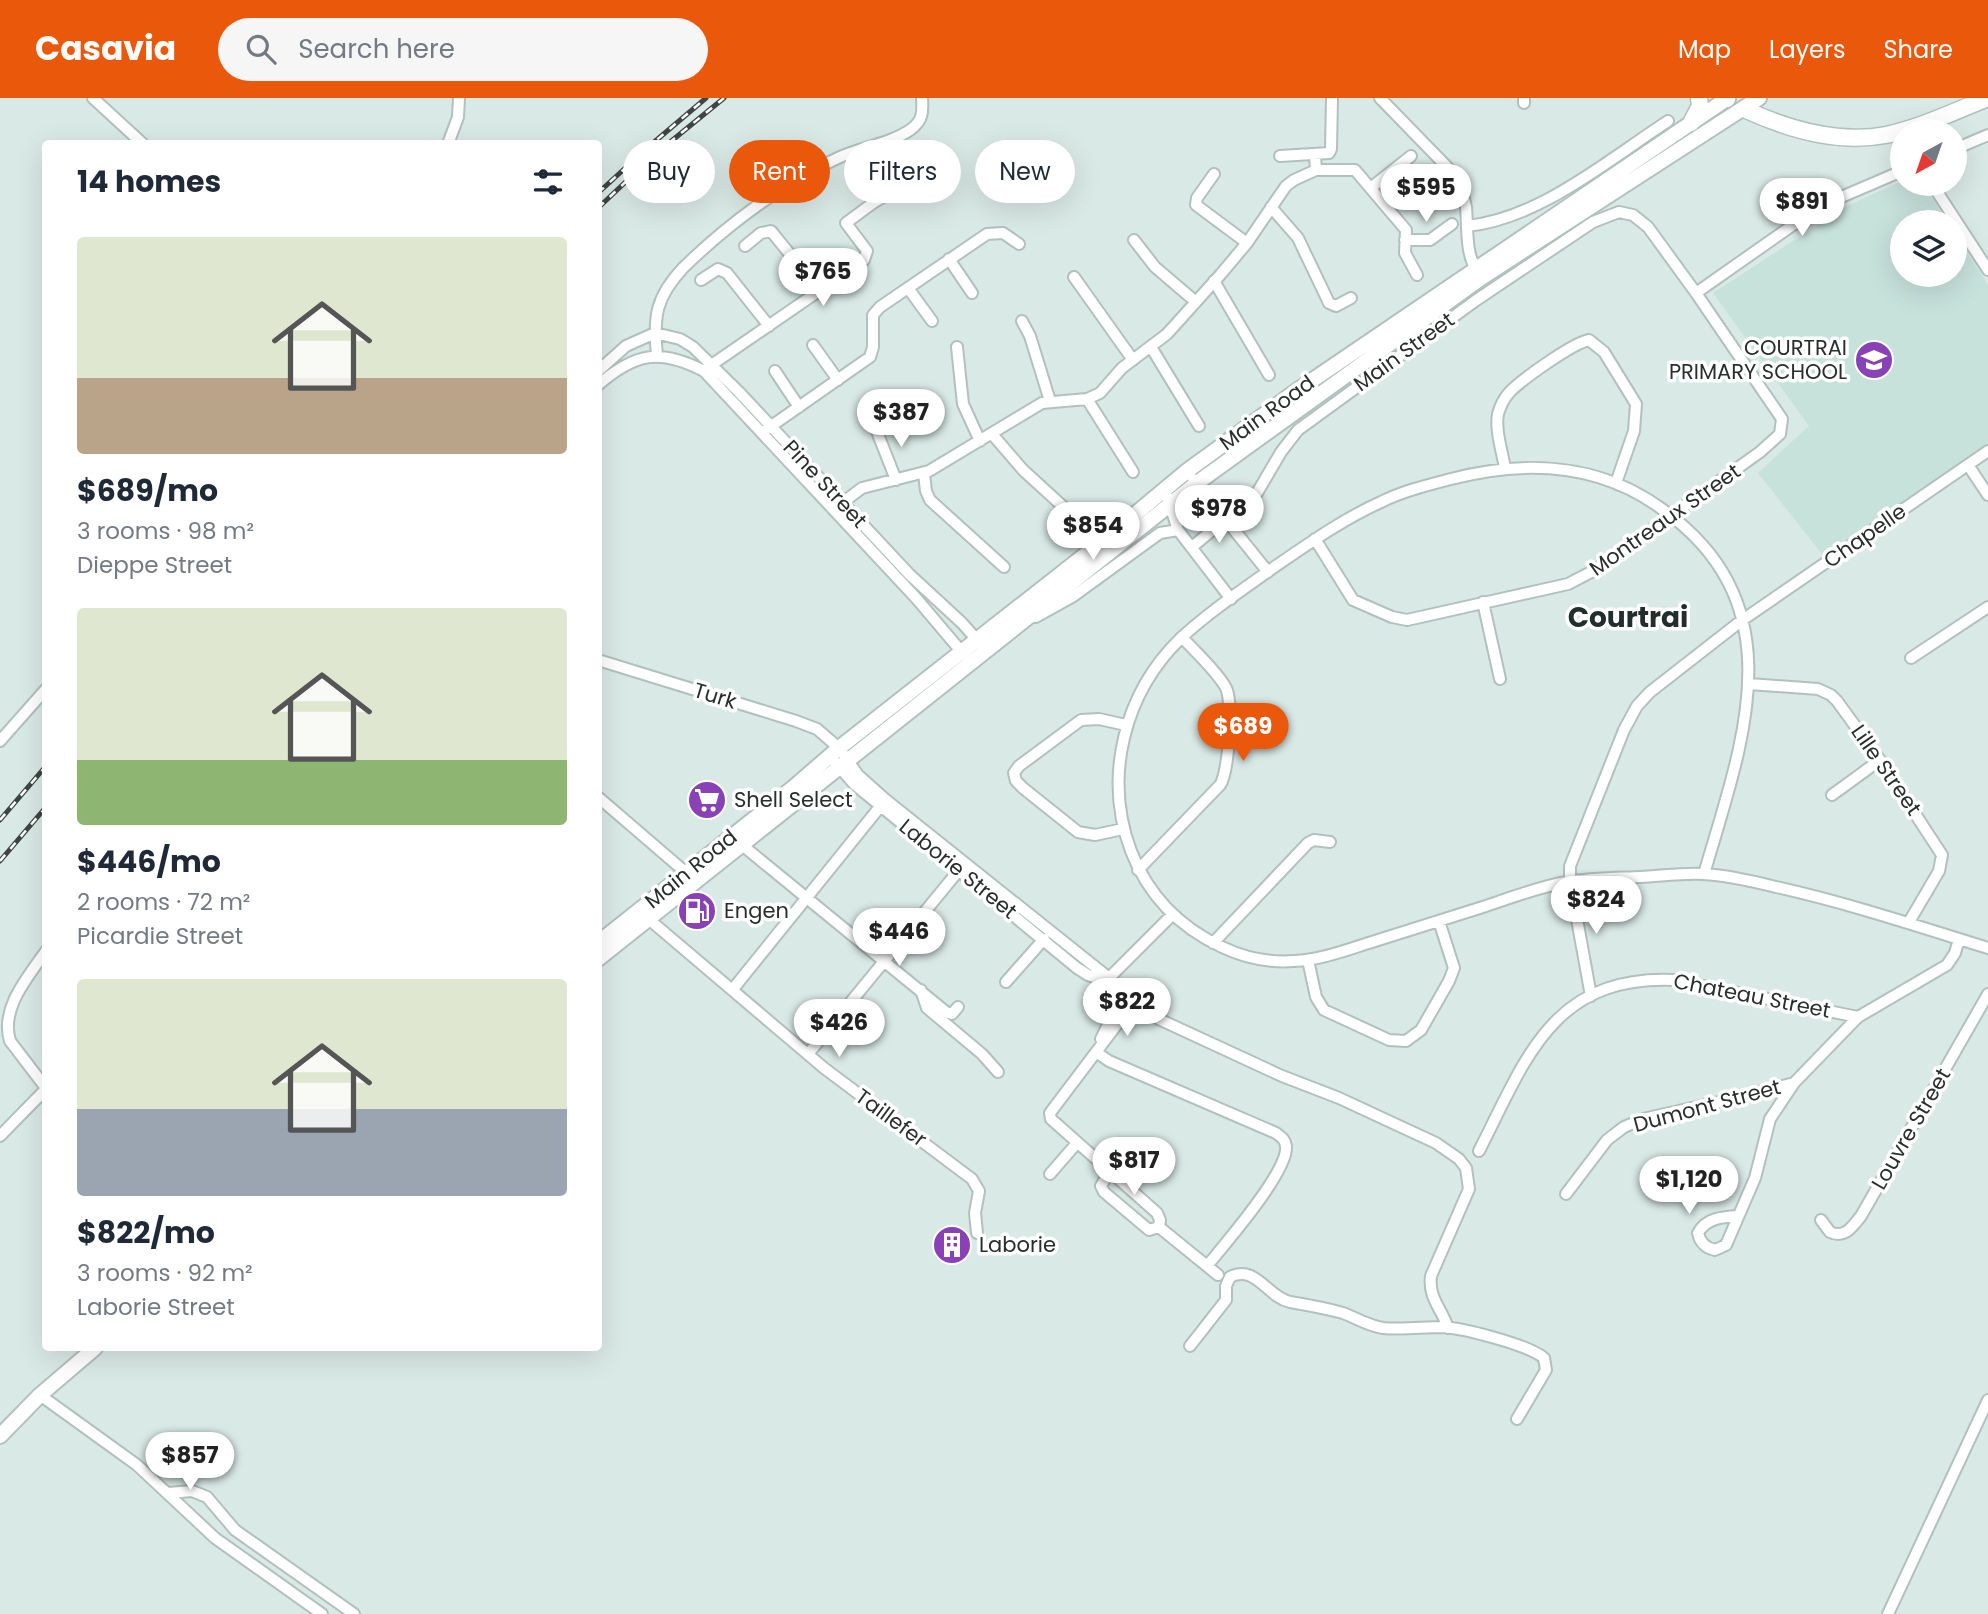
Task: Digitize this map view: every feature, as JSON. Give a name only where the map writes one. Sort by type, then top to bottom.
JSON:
[{"type":"highway","points":[[1691,123],[1700,106],[1699,98]]},
{"type":"highway","points":[[1744,109],[1803,130],[1833,136],[1860,137],[1886,135],[1988,98]]},
{"type":"main road","name":"Main Road","points":[[982,644],[1014,628],[1197,484],[1478,273],[1726,98]]},
{"type":"main road","points":[[1726,98],[1744,109]]},
{"type":"main road","name":"Main Road","points":[[604,940],[644,915],[837,754],[966,657],[1186,471],[1295,392],[1478,273],[1759,98]]},
{"type":"main road","name":"Main Road","points":[[691,877],[742,845],[837,754]]},
{"type":"main road","points":[[0,1436],[40,1395],[91,1351]]},
{"type":"street","points":[[93,98],[139,140]]},
{"type":"street","points":[[449,140],[458,117],[458,98]]},
{"type":"street","points":[[602,382],[627,364],[657,356],[657,308],[671,281],[694,257],[781,188],[843,156],[909,131],[923,114],[922,98]]},
{"type":"street","points":[[1280,156],[1327,155],[1331,149],[1332,98]]},
{"type":"street","points":[[1380,98],[1451,171],[1463,196],[1470,255],[1478,273]]},
{"type":"street","points":[[1467,226],[1488,224],[1535,206],[1668,121]]},
{"type":"street","points":[[1967,144],[1988,135]]},
{"type":"street","points":[[1315,155],[1316,170]]},
{"type":"street","points":[[1371,187],[1411,156]]},
{"type":"street","points":[[839,508],[862,488],[924,473],[1034,407],[1050,401],[1087,399],[1100,393],[1115,374],[1151,348],[1196,302],[1247,243],[1286,186],[1316,170],[1352,169],[1360,173],[1406,230],[1406,258],[1417,275]]},
{"type":"street","points":[[1214,174],[1197,198],[1196,205],[1247,243]]},
{"type":"street","points":[[1696,293],[1810,213],[1890,176]]},
{"type":"street","points":[[1940,196],[1988,270]]},
{"type":"street","points":[[708,368],[864,260],[868,254],[866,248],[846,223],[875,203]]},
{"type":"street","points":[[1271,207],[1298,238],[1329,303],[1335,306],[1351,298]]},
{"type":"street","name":"Main Street","points":[[1192,547],[1257,493],[1281,452],[1298,430],[1475,301],[1606,215],[1626,212],[1640,219],[1696,293]]},
{"type":"street","points":[[1405,240],[1430,240],[1452,224]]},
{"type":"street","points":[[745,246],[761,233],[771,231],[820,291]]},
{"type":"street","points":[[766,429],[870,357],[873,347],[873,315],[876,311],[983,236],[993,232],[1003,233],[1018,244]]},
{"type":"street","points":[[1134,240],[1155,267],[1196,302]]},
{"type":"street","points":[[949,259],[972,293]]},
{"type":"street","points":[[701,281],[718,269],[727,273],[769,326]]},
{"type":"street","points":[[1074,277],[1133,360]]},
{"type":"street","points":[[1214,281],[1269,375]]},
{"type":"street","points":[[908,288],[932,321]]},
{"type":"street","name":"Montreaux Street","points":[[1315,539],[1353,600],[1392,617],[1407,620],[1575,582],[1672,516],[1776,439],[1782,430],[1782,419],[1696,293]]},
{"type":"street","points":[[1022,321],[1030,335],[1050,401]]},
{"type":"street","points":[[602,367],[626,346],[655,333]]},
{"type":"street","name":"Pine Street","points":[[655,333],[686,342],[839,508],[966,657]]},
{"type":"street","points":[[1505,468],[1497,417],[1509,392],[1543,366],[1589,340],[1604,352],[1636,404],[1634,430],[1616,483]]},
{"type":"street","points":[[813,345],[838,380]]},
{"type":"street","points":[[957,347],[962,404],[980,441]]},
{"type":"street","points":[[1151,348],[1199,426]]},
{"type":"street","name":"Pine Street","points":[[657,356],[708,368]]},
{"type":"street","points":[[775,371],[799,407]]},
{"type":"street","points":[[1087,399],[1132,472]]},
{"type":"street","points":[[876,429],[896,480]]},
{"type":"street","points":[[992,434],[1030,477],[1070,513]]},
{"type":"street","name":"Chapelle","points":[[1570,881],[1574,854],[1624,730],[1637,706],[1650,692],[1741,621],[1988,451]]},
{"type":"street","points":[[1968,465],[1988,495]]},
{"type":"street","points":[[1703,874],[1741,735],[1749,684],[1749,652],[1734,594],[1720,570],[1695,538],[1672,516],[1651,501],[1616,483],[1568,470],[1543,467],[1505,468],[1427,485],[1382,501],[1315,539],[1182,638],[1157,667],[1140,694],[1126,725],[1117,780],[1123,829],[1138,870],[1151,891],[1172,915],[1213,943],[1250,958],[1291,962],[1308,960],[1570,881],[1703,874],[1742,879],[1815,895],[1988,948]]},
{"type":"street","points":[[1186,471],[1268,572]]},
{"type":"street","points":[[924,473],[926,492],[930,500],[1004,567]]},
{"type":"street","points":[[1165,490],[1178,530],[1231,599]]},
{"type":"street","name":"Pine Street","points":[[839,508],[982,644]]},
{"type":"street","name":"Main Road","points":[[1014,628],[1072,597],[1160,533],[1178,530]]},
{"type":"street","points":[[1482,602],[1500,679]]},
{"type":"street","points":[[1911,659],[1988,607]]},
{"type":"street","points":[[1138,870],[1220,785],[1226,772],[1229,706],[1226,689],[1182,638]]},
{"type":"street","name":"Turk","points":[[602,661],[796,720],[817,729],[837,754]]},
{"type":"street","name":"Lille Street","points":[[1749,684],[1818,689],[1826,692],[1838,701],[1880,760],[1942,855],[1938,871],[1909,922]]},
{"type":"street","points":[[0,741],[42,694]]},
{"type":"street","points":[[1123,829],[1095,835],[1078,832],[1023,788],[1016,781],[1014,773],[1019,766],[1081,720],[1099,719],[1126,725]]},
{"type":"street","name":"Laborie Street","points":[[837,754],[883,803],[1042,933],[1083,972],[1108,980],[1108,988],[1124,1002],[1282,1076],[1339,1098],[1436,1143],[1459,1159],[1466,1168],[1469,1189],[1431,1276],[1430,1286],[1434,1301],[1445,1317],[1448,1328]]},
{"type":"street","points":[[1832,795],[1880,760]]},
{"type":"street","points":[[602,800],[691,877]]},
{"type":"street","points":[[733,989],[883,803]]},
{"type":"street","points":[[1213,943],[1308,843],[1314,840],[1330,842]]},
{"type":"street","points":[[742,845],[948,1013],[953,1013],[958,1007]]},
{"type":"street","points":[[808,1054],[962,866]]},
{"type":"street","points":[[1570,881],[1591,996]]},
{"type":"street","name":"Taillefer","points":[[644,915],[866,1101],[916,1135],[972,1179],[979,1191],[975,1213],[977,1233]]},
{"type":"street","points":[[1108,980],[1172,915]]},
{"type":"street","points":[[1308,960],[1317,997],[1324,1010],[1389,1040],[1406,1041],[1421,1030],[1454,968],[1454,961],[1439,921]]},
{"type":"street","points":[[1006,982],[1042,933]]},
{"type":"street","points":[[1738,1216],[1755,1178],[1770,1119],[1794,1083],[1858,1017],[1947,965],[1955,953],[1959,939]]},
{"type":"street","points":[[42,965],[13,998],[4,1020],[10,1041],[42,1083]]},
{"type":"street","name":"Chateau Street","points":[[1479,1151],[1535,1043],[1549,1026],[1591,996],[1629,982],[1649,979],[1674,980],[1858,1017]]},
{"type":"street","points":[[921,990],[927,1008],[982,1054],[998,1072]]},
{"type":"street","name":"Louvre Street","points":[[1821,1220],[1830,1232],[1841,1235],[1861,1216],[1988,994]]},
{"type":"street","points":[[1124,1002],[1118,1023],[1049,1112],[1051,1119],[1157,1213],[1159,1227]]},
{"type":"street","points":[[1096,1052],[1109,1061],[1276,1133],[1286,1144],[1286,1151],[1270,1185],[1207,1266]]},
{"type":"street","name":"Dumont Street","points":[[1566,1194],[1606,1140],[1624,1127],[1643,1119],[1794,1083]]},
{"type":"street","points":[[0,1136],[42,1092]]},
{"type":"street","points":[[1050,1174],[1077,1143]]},
{"type":"street","points":[[1109,1172],[1101,1186],[1104,1192],[1149,1230],[1159,1227]]},
{"type":"street","points":[[1159,1227],[1218,1275]]},
{"type":"street","points":[[1190,1346],[1225,1302],[1226,1286],[1230,1277],[1237,1274],[1256,1278],[1284,1300],[1345,1314],[1380,1327],[1448,1328],[1536,1352],[1544,1359],[1546,1370],[1517,1419]]},
{"type":"street","points":[[40,1395],[137,1465],[215,1538],[322,1614]]},
{"type":"street","points":[[1888,1614],[1988,1400]]},
{"type":"street","points":[[169,1493],[192,1491],[206,1496],[235,1530],[354,1614]]},
{"type":"shaded area","name":"COURTRAI PRIMARY SCHOOL","points":[[1890,186],[1890,196],[1931,196],[1940,210],[1890,210],[1890,287],[1967,287],[1967,252],[1988,285],[1988,443],[1826,559],[1758,473],[1809,426],[1713,293],[1847,206]]},
{"type":"railway","points":[[602,189],[706,98]]},
{"type":"railway","points":[[602,204],[653,156],[724,98]]},
{"type":"railway","points":[[0,820],[42,771]]},
{"type":"railway","points":[[0,861],[42,812]]},
{"type":"place","name":"COURTRAI PRIMARY SCHOOL","points":[[1874,360]]},
{"type":"place","name":"Shell Select","points":[[707,800]]},
{"type":"place","name":"Engen","points":[[697,911]]},
{"type":"place","name":"Laborie","points":[[952,1245]]},
{"type":"district","name":"Courtrai","points":[[1628,617]]}]
